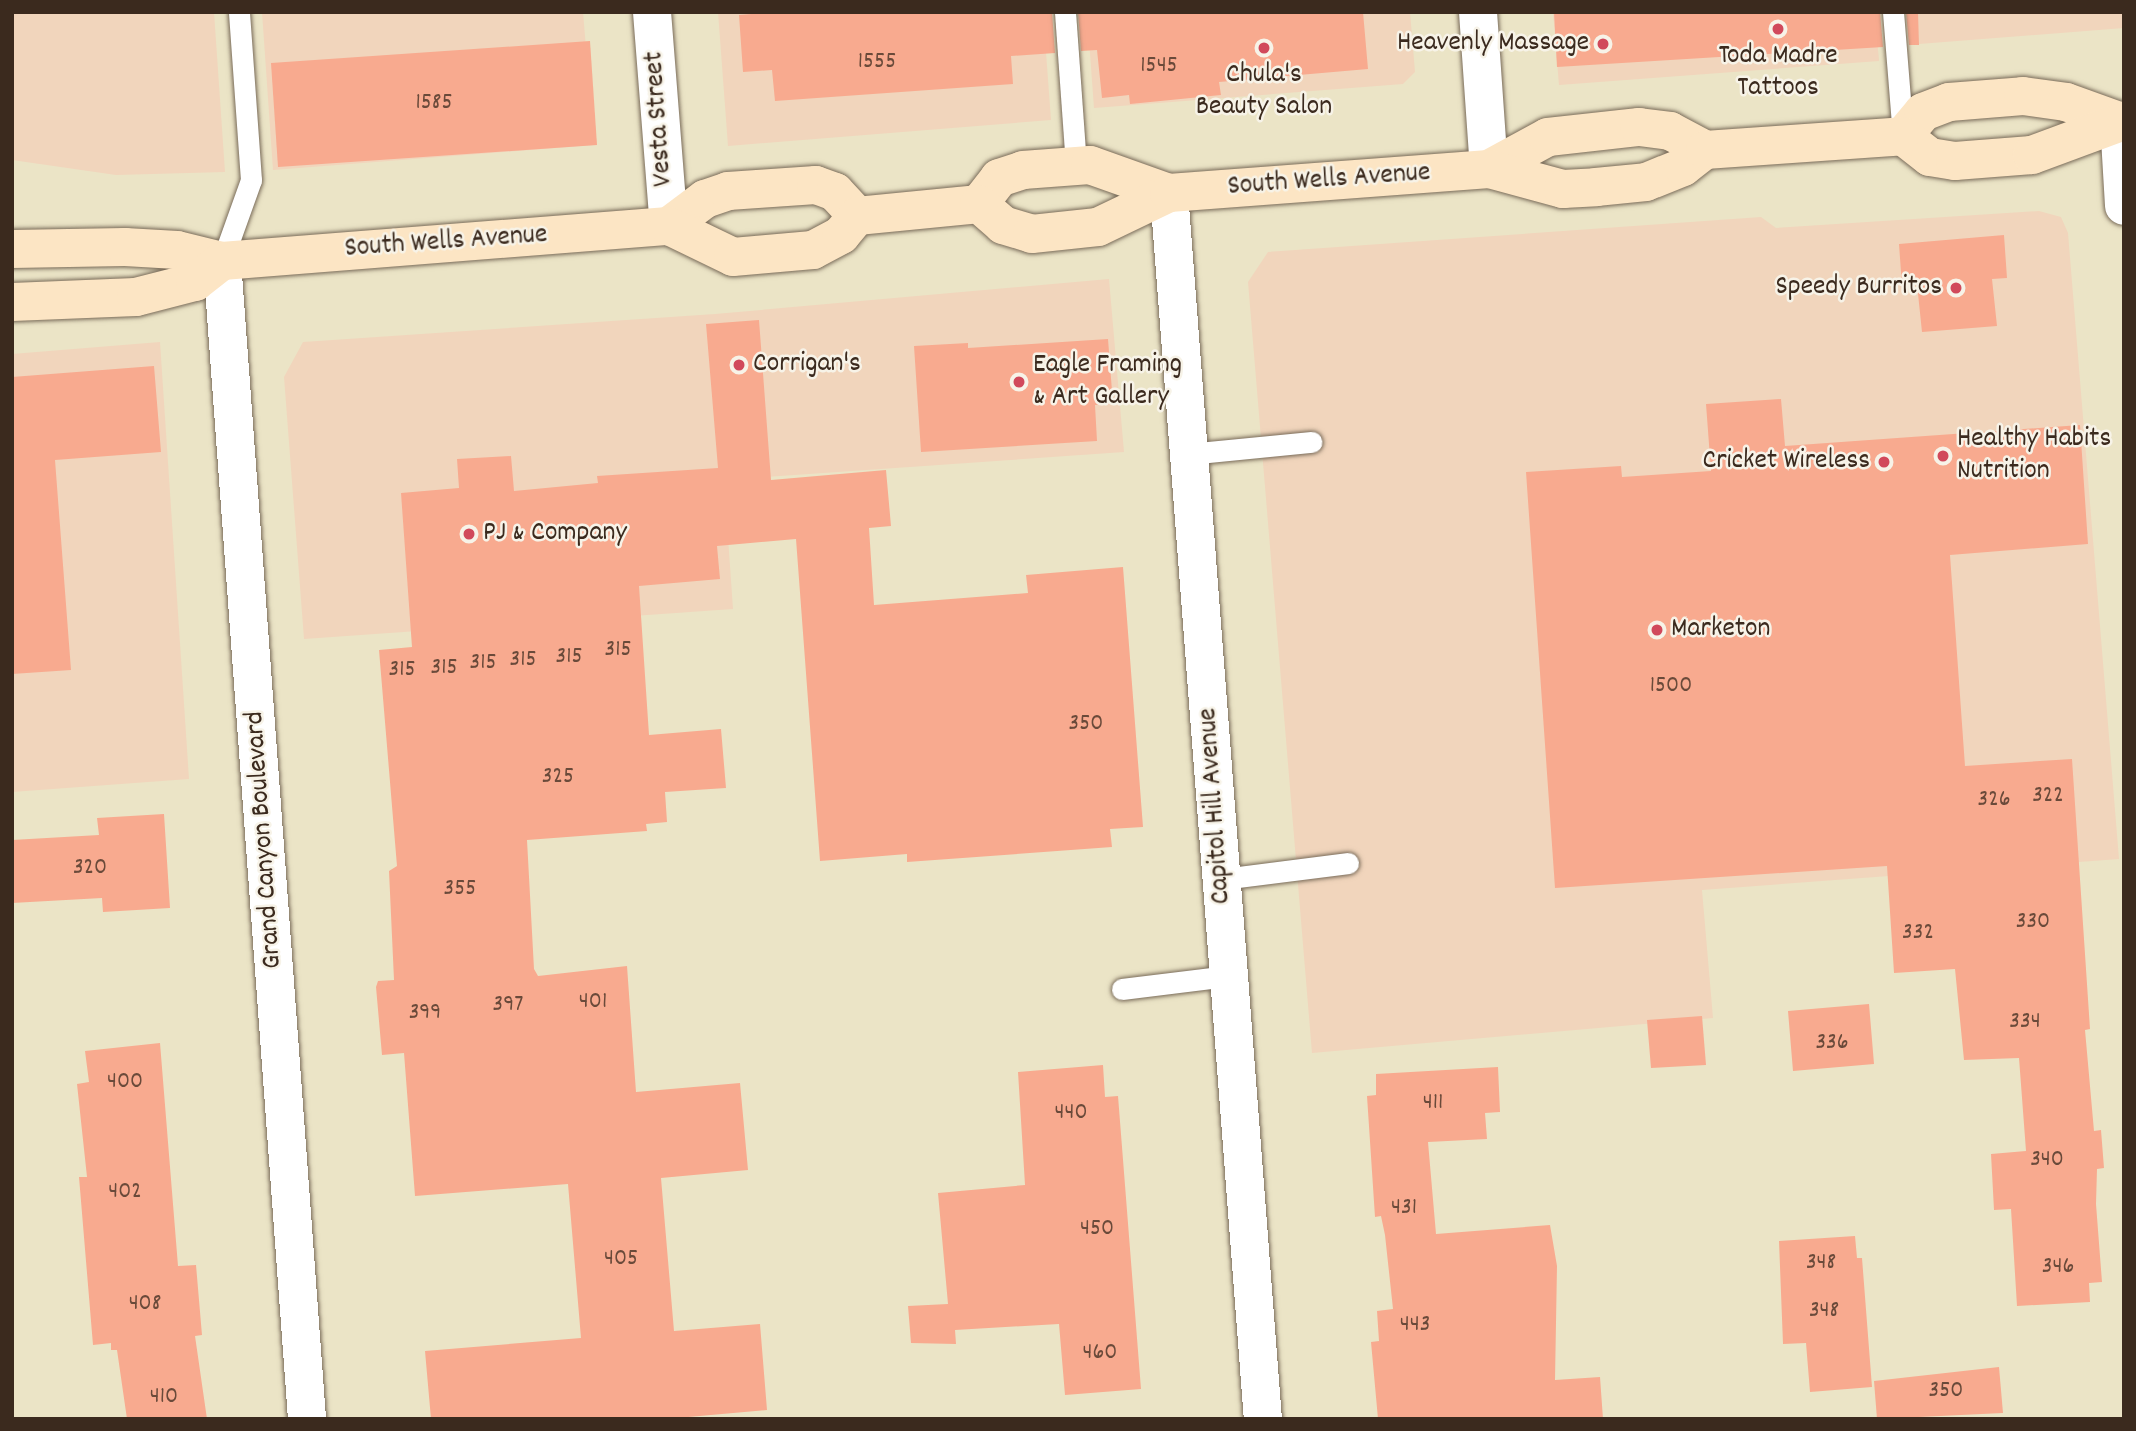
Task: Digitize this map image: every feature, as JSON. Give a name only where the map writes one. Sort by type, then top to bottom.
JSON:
[{"type":"main road","points":[[1903,136],[1923,113],[1949,102],[2023,96],[2066,102],[2121,121]]},
{"type":"main road","points":[[1705,150],[1903,136],[1930,157],[1955,161],[2032,155],[2121,121]]},
{"type":"main road","name":"South Wells Avenue","points":[[1169,193],[1090,166],[1023,170],[999,178],[979,204],[1003,225],[1032,234],[1098,227],[1169,193],[1489,169],[1563,190],[1646,182],[1683,167],[1705,150],[1670,131],[1639,127],[1548,137],[1489,169]]},
{"type":"main road","points":[[857,216],[835,192],[816,185],[728,191],[705,199],[669,226],[733,257],[813,250],[841,235],[857,216],[979,204]]},
{"type":"main road","name":"South Wells Avenue","points":[[12,249],[125,247],[177,250],[222,261],[669,226]]},
{"type":"main road","points":[[12,302],[136,297],[195,282],[222,261]]},
{"type":"street","name":"Vesta Street","points":[[652,12],[669,226]]},
{"type":"street","points":[[1478,12],[1489,169]]},
{"type":"street","points":[[2121,121],[2124,206]]},
{"type":"street","name":"Capitol Hill Avenue","points":[[1169,193],[1263,1419]]},
{"type":"street","name":"Grand Canyon Boulevard","points":[[222,261],[307,1419]]},
{"type":"lane","points":[[222,261],[251,180],[239,12]]},
{"type":"lane","points":[[1065,12],[1076,167]]},
{"type":"lane","points":[[1893,12],[1903,136]]},
{"type":"lane","points":[[1188,454],[1311,442]]},
{"type":"lane","points":[[1222,879],[1348,863]]},
{"type":"lane","points":[[1122,989],[1228,976]]},
{"type":"shaded area","points":[[12,12],[214,12],[225,172],[116,175],[12,160]]},
{"type":"shaded area","points":[[262,12],[583,12],[594,145],[273,170]]},
{"type":"shaded area","points":[[718,12],[1043,12],[1051,120],[728,146]]},
{"type":"shaded area","points":[[1087,12],[1410,12],[1415,72],[1403,84],[1094,108]]},
{"type":"shaded area","points":[[1553,12],[1875,12],[1879,61],[1559,85]]},
{"type":"shaded area","points":[[1917,12],[2124,12],[2124,28],[1919,44]]},
{"type":"shaded area","points":[[2039,211],[2061,217],[2068,233],[2119,859],[1702,890],[1713,1018],[1312,1053],[1248,282],[1268,252],[1761,217],[1776,228]]},
{"type":"shaded area","points":[[1109,279],[1124,452],[724,480],[733,609],[304,639],[284,377],[303,342],[715,314]]},
{"type":"shaded area","points":[[160,342],[189,779],[12,792],[12,354]]},
{"type":"building","points":[[778,12],[1052,12],[1055,53],[1011,56],[1013,84],[775,101],[772,70],[743,72],[739,15]]},
{"type":"building","points":[[1078,12],[1363,12],[1368,69],[1219,82],[1221,95],[1130,104],[1129,95],[1102,98],[1097,50],[1081,51]]},
{"type":"building","points":[[1554,12],[1880,12],[1883,47],[1557,67]]},
{"type":"building","points":[[1906,12],[1918,12],[1919,45],[1909,45]]},
{"type":"building","points":[[590,41],[597,145],[278,167],[271,63]]},
{"type":"building","points":[[2004,235],[2007,278],[1992,279],[1997,326],[1922,332],[1917,284],[1902,286],[1899,244]]},
{"type":"building","points":[[759,320],[771,480],[886,470],[891,526],[869,528],[874,605],[1028,593],[1026,575],[1123,567],[1143,827],[1110,829],[1112,847],[907,862],[907,854],[820,861],[796,539],[717,546],[720,579],[639,586],[649,735],[721,729],[726,788],[665,792],[667,822],[646,824],[647,831],[527,840],[534,969],[538,976],[627,966],[636,1092],[740,1083],[748,1170],[661,1178],[674,1331],[760,1324],[767,1410],[666,1419],[431,1419],[425,1351],[581,1338],[568,1184],[415,1196],[404,1053],[382,1055],[376,987],[378,981],[394,980],[389,871],[397,866],[379,650],[412,647],[401,493],[459,488],[457,459],[511,456],[514,491],[598,483],[597,476],[718,468],[706,324]]},
{"type":"building","points":[[1108,339],[1113,404],[1095,405],[1097,441],[921,452],[914,346],[968,343],[968,348]]},
{"type":"building","points":[[154,366],[161,452],[55,460],[71,670],[12,674],[12,377]]},
{"type":"building","points":[[1781,399],[1785,446],[2080,425],[2088,544],[1950,555],[1965,766],[2072,759],[2090,1029],[2085,1030],[2094,1131],[2101,1130],[2104,1168],[2097,1169],[2096,1204],[2102,1282],[2089,1283],[2090,1302],[2017,1306],[2011,1209],[1994,1210],[1991,1154],[2026,1151],[2019,1058],[1964,1060],[1955,969],[1894,973],[1887,866],[1555,888],[1526,472],[1621,466],[1622,477],[1711,471],[1706,404]]},
{"type":"building","points":[[164,814],[170,908],[103,912],[102,898],[12,903],[12,840],[99,835],[97,818]]},
{"type":"building","points":[[1869,1004],[1874,1064],[1793,1071],[1788,1011]]},
{"type":"building","points":[[1702,1016],[1706,1065],[1651,1068],[1647,1020]]},
{"type":"building","points":[[160,1043],[178,1266],[196,1265],[202,1335],[195,1336],[207,1419],[127,1419],[117,1350],[111,1350],[111,1343],[93,1345],[79,1177],[87,1177],[77,1084],[89,1082],[85,1051]]},
{"type":"building","points":[[1103,1065],[1105,1097],[1118,1096],[1141,1389],[1065,1395],[1059,1324],[955,1330],[956,1344],[911,1343],[908,1306],[948,1304],[938,1193],[1025,1185],[1018,1072]]},
{"type":"building","points":[[1498,1067],[1500,1112],[1485,1113],[1487,1139],[1428,1142],[1436,1234],[1550,1225],[1557,1266],[1555,1380],[1600,1377],[1603,1419],[1378,1419],[1371,1342],[1379,1341],[1377,1311],[1393,1309],[1385,1235],[1381,1216],[1375,1217],[1367,1096],[1376,1095],[1376,1074]]},
{"type":"building","points":[[1855,1236],[1857,1258],[1862,1258],[1872,1387],[1810,1392],[1806,1343],[1783,1344],[1779,1241]]},
{"type":"building","points":[[1999,1367],[2003,1413],[1877,1419],[1874,1381]]},
{"type":"place","name":"Toda Madre Tattoos","points":[[1778,29]]},
{"type":"place","name":"Heavenly Massage","points":[[1603,44]]},
{"type":"place","name":"Chula's Beauty Salon","points":[[1264,48]]},
{"type":"place","name":"Speedy Burritos","points":[[1956,288]]},
{"type":"place","name":"Corrigan's","points":[[739,365]]},
{"type":"place","name":"Eagle Framing & Art Gallery","points":[[1019,382]]},
{"type":"place","name":"Healthy Habits Nutrition","points":[[1943,456]]},
{"type":"place","name":"Cricket Wireless","points":[[1884,462]]},
{"type":"place","name":"PJ & Company","points":[[469,534]]},
{"type":"place","name":"Marketon","points":[[1657,630]]}]
